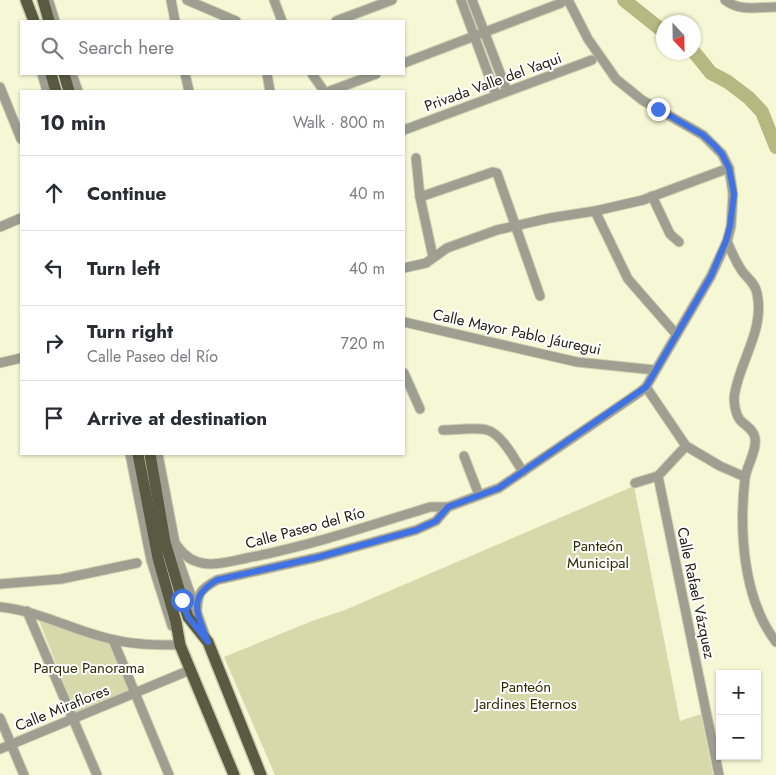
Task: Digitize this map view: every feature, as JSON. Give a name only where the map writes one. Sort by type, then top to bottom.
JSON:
[{"type":"main road","points":[[43,0],[49,20]]},
{"type":"main road","points":[[26,1],[34,20]]},
{"type":"main road","points":[[51,75],[56,90]]},
{"type":"main road","points":[[64,75],[69,90]]},
{"type":"main road","points":[[138,455],[158,558],[176,622],[180,645],[234,775]]},
{"type":"main road","points":[[150,455],[165,542],[176,583],[188,617],[208,642],[261,775]]},
{"type":"street","points":[[48,0],[55,20]]},
{"type":"street","points":[[171,0],[175,20]]},
{"type":"street","points":[[187,0],[234,20]]},
{"type":"street","points":[[274,0],[282,20]]},
{"type":"street","points":[[339,20],[392,0]]},
{"type":"street","points":[[460,0],[496,95]]},
{"type":"street","points":[[472,0],[507,91]]},
{"type":"street","points":[[725,0],[733,7],[776,7]]},
{"type":"street","points":[[26,1],[28,20]]},
{"type":"street","points":[[405,63],[565,2]]},
{"type":"street","name":"Calle Paseo del Río","points":[[175,543],[185,556],[198,563],[230,561],[274,553],[324,540],[430,507],[448,507],[499,488],[646,387],[711,276],[726,241],[734,194],[729,168],[722,154],[703,135],[642,100],[616,79],[565,2]]},
{"type":"street","name":"Privada Valle del Yaqui","points":[[405,130],[592,60]]},
{"type":"street","points":[[42,75],[47,90]]},
{"type":"street","points":[[72,75],[78,90]]},
{"type":"street","points":[[185,75],[189,90]]},
{"type":"street","points":[[267,75],[270,90]]},
{"type":"street","points":[[313,75],[323,90]]},
{"type":"street","points":[[333,90],[373,75]]},
{"type":"street","points":[[0,87],[20,137]]},
{"type":"street","points":[[416,158],[420,197],[433,257]]},
{"type":"street","points":[[405,268],[426,263],[446,248],[516,225],[594,211],[652,196],[729,168]]},
{"type":"street","points":[[420,197],[495,172],[516,225],[540,296]]},
{"type":"street","points":[[652,196],[670,234],[679,242]]},
{"type":"street","points":[[594,211],[628,279],[676,334]]},
{"type":"street","points":[[0,226],[20,218]]},
{"type":"street","points":[[726,241],[743,272],[752,282],[757,292],[758,305],[754,336],[734,393],[736,410],[740,420],[756,436],[745,477],[745,568],[753,597],[771,636],[776,642]]},
{"type":"street","name":"Calle Mayor Pablo Jáuregui","points":[[405,322],[577,362],[655,370]]},
{"type":"street","points":[[0,363],[20,358]]},
{"type":"street","points":[[405,375],[420,409]]},
{"type":"street","points":[[646,387],[686,446],[720,466],[745,477]]},
{"type":"street","points":[[443,430],[486,430],[496,434],[523,472]]},
{"type":"street","points":[[635,483],[658,476],[686,446]]},
{"type":"street","points":[[0,608],[27,611],[114,640],[144,645],[180,645],[151,560],[130,455]]},
{"type":"street","points":[[158,455],[175,543],[185,581],[208,642]]},
{"type":"street","points":[[464,456],[479,495]]},
{"type":"street","name":"Calle Rafael Vázquez","points":[[658,476],[719,775]]},
{"type":"street","name":"Calle Paseo del Río","points":[[197,612],[197,599],[205,587],[217,580],[319,557],[416,530],[436,521],[448,507]]},
{"type":"street","points":[[0,584],[61,579],[137,562]]},
{"type":"street","points":[[27,611],[97,775]]},
{"type":"street","points":[[114,640],[169,775]]},
{"type":"street","name":"Calle Miraflores","points":[[0,749],[190,670]]},
{"type":"street","points":[[0,718],[24,775]]},
{"type":"green space","name":"Panteón Jardines Eternos","points":[[634,486],[680,721],[701,714],[713,775],[275,775],[224,657],[312,621],[345,610]]},
{"type":"green space","name":"Parque Panorama","points":[[38,618],[111,643],[131,693],[76,714]]},
{"type":"waterway","points":[[624,0],[656,26]]},
{"type":"waterway","points":[[700,60],[711,73],[728,82],[749,98],[762,112],[776,147]]},
{"type":"route","points":[[182,600],[188,617],[208,642],[197,612],[197,599],[205,587],[217,580],[319,557],[416,530],[436,521],[448,507],[499,488],[646,387],[711,276],[726,241],[734,194],[729,168],[722,154],[714,145],[703,135],[658,109]]},
{"type":"park label","name":"Panteón Municipal","points":[[598,554]]}]
